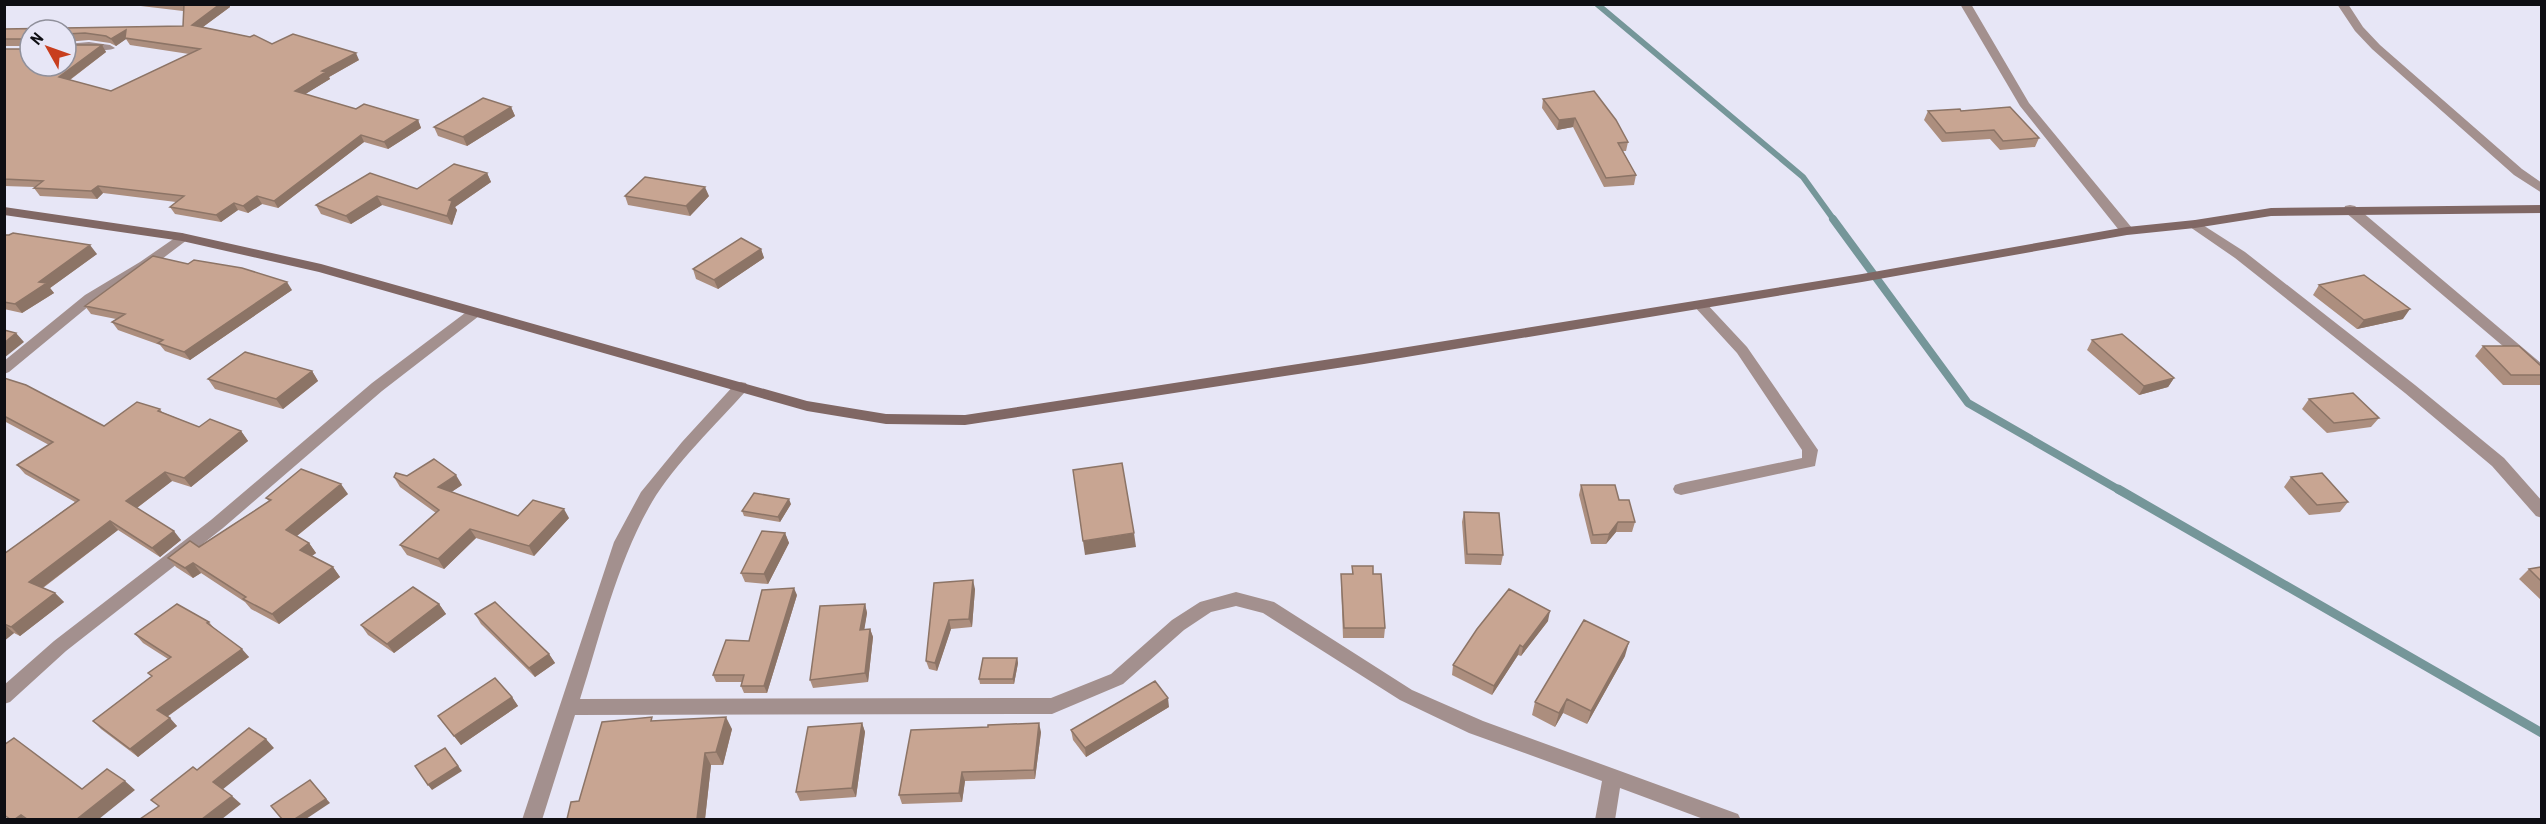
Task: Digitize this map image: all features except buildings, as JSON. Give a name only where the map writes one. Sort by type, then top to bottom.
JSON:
[{"type":"main road","points":[[4,211],[182,237],[321,268],[807,406],[886,419],[965,420],[1700,305],[2127,231],[2195,224],[2271,212],[2541,209]]},
{"type":"street","points":[[1965,4],[2024,104],[2127,231]]},
{"type":"street","points":[[2342,4],[2359,29],[2376,46],[2518,172],[2541,189]]},
{"type":"street","points":[[78,46],[110,48]]},
{"type":"street","points":[[2350,210],[2541,372]]},
{"type":"street","points":[[2195,224],[2240,255],[2410,388],[2498,462],[2541,512]]},
{"type":"street","points":[[4,369],[90,298],[145,265],[182,237]]},
{"type":"street","points":[[1681,489],[1809,462],[1810,450],[1742,350],[1700,305]]},
{"type":"street","points":[[4,696],[60,646],[217,524],[377,387],[474,313]]},
{"type":"street","points":[[532,819],[622,542],[647,496],[687,446],[741,387]]},
{"type":"street","points":[[569,707],[1052,706],[1117,679],[1178,624],[1206,607],[1236,598],[1268,607],[1406,695],[1476,727],[1731,819]]},
{"type":"street","points":[[1605,819],[1612,776]]},
{"type":"waterway","points":[[1597,4],[1803,177],[1834,220]]},
{"type":"waterway","points":[[1833,219],[1968,403],[2121,491]]},
{"type":"waterway","points":[[2118,489],[2542,733]]}]
